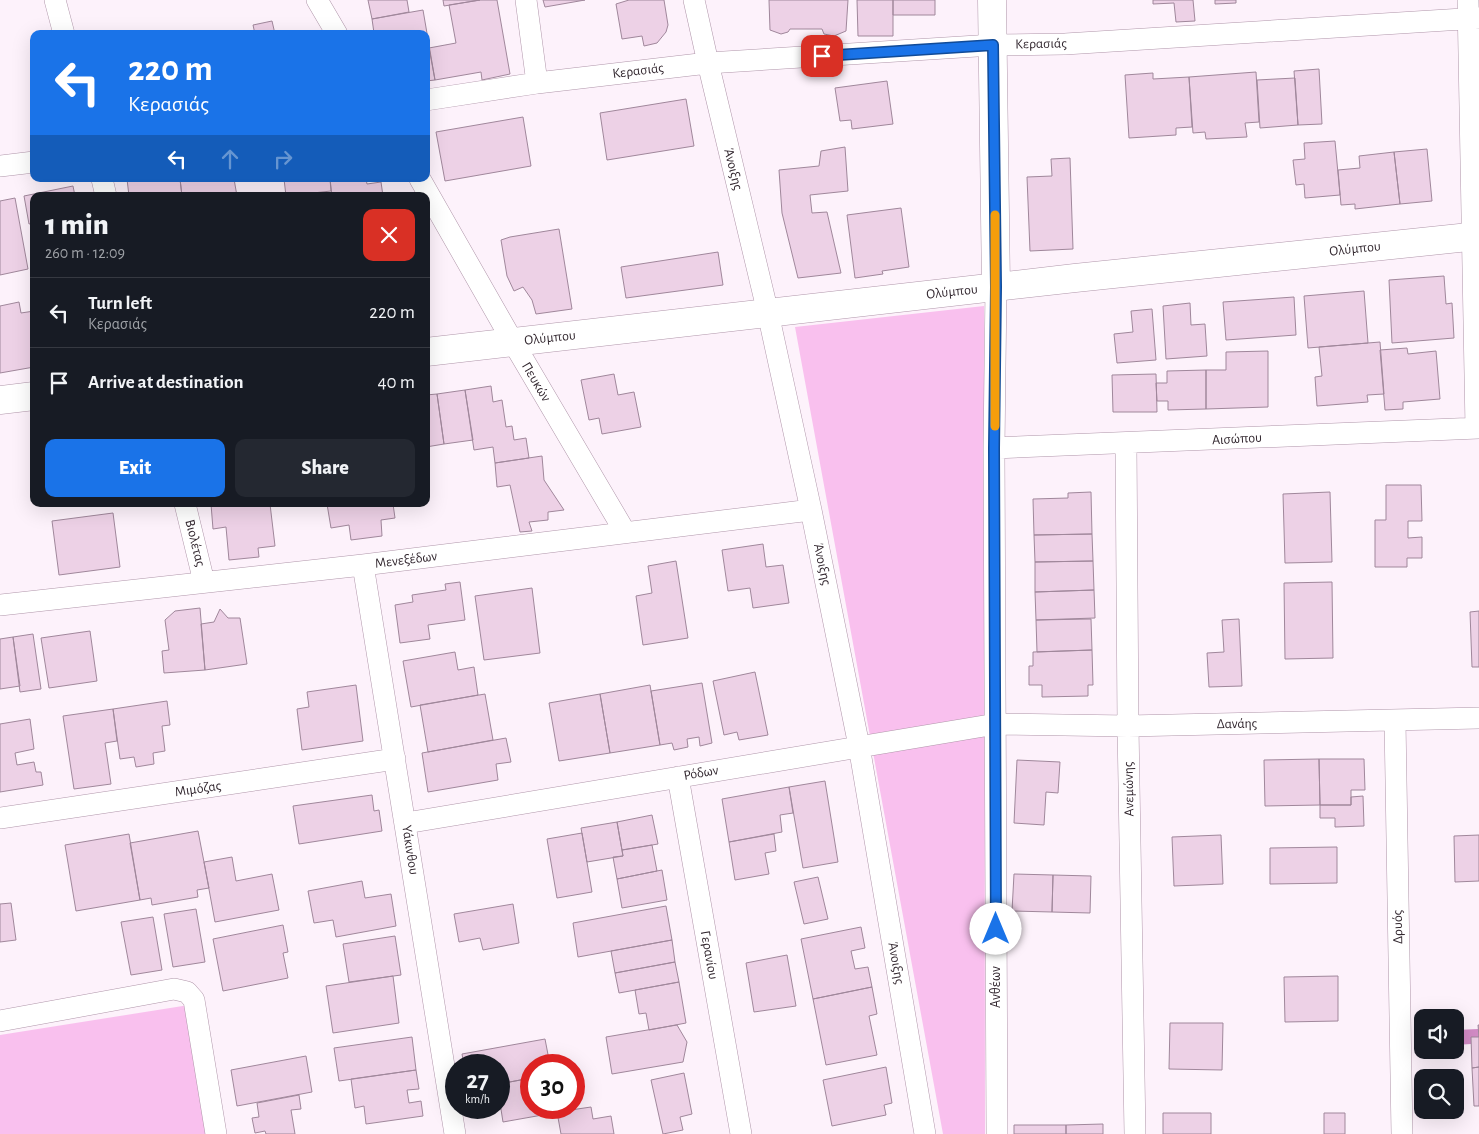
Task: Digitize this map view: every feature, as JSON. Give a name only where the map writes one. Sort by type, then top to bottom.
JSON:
[{"type":"street","points":[[55,0],[63,30]]},
{"type":"street","points":[[317,0],[334,30]]},
{"type":"street","points":[[526,0],[537,83]]},
{"type":"street","name":"Άνοιξης","points":[[694,0],[768,313],[811,510],[859,746],[925,1134]]},
{"type":"street","name":"Ανθέων","points":[[992,0],[996,287],[994,448],[997,1134]]},
{"type":"street","points":[[1471,12],[1478,428]]},
{"type":"street","name":"Κερασιάς","points":[[430,99],[537,83],[708,63],[993,45],[1065,44],[1471,12]]},
{"type":"street","points":[[0,166],[30,162]]},
{"type":"street","name":"Πευκών","points":[[430,197],[625,532]]},
{"type":"street","name":"Ολύμπου","points":[[430,352],[996,287],[1475,237]]},
{"type":"street","points":[[0,400],[30,396]]},
{"type":"street","name":"Αισώπου","points":[[994,448],[1478,428]]},
{"type":"street","name":"Ανεμώνης","points":[[1126,444],[1128,726],[1135,1134]]},
{"type":"street","name":"Βιολέτας","points":[[186,507],[204,582]]},
{"type":"street","name":"Μενεξέδων","points":[[0,604],[363,565],[811,510]]},
{"type":"street","name":"Υάκινθου","points":[[363,565],[396,759],[455,1134]]},
{"type":"street","name":"Δανάης","points":[[996,724],[1128,726],[1479,718]]},
{"type":"street","name":"Δρυός","points":[[1395,721],[1402,1134]]},
{"type":"street","name":"Ρόδων","points":[[406,823],[996,724]]},
{"type":"street","name":"Μιμόζας","points":[[0,818],[396,759]]},
{"type":"street","name":"Γερανίου","points":[[678,777],[741,1134]]},
{"type":"street","points":[[0,1021],[174,989],[188,992],[194,1000],[216,1134]]},
{"type":"shaded area","points":[[984,306],[985,1134],[943,1134],[795,327]]},
{"type":"shaded area","points":[[189,1005],[213,1134],[0,1134],[0,1035]]},
{"type":"shaded area","points":[[1478,1029],[1479,1037],[1471,1037],[1471,1044],[1464,1044],[1464,1030]]},
{"type":"building","points":[[368,0],[407,0],[409,12],[372,19]]},
{"type":"building","points":[[443,0],[480,0],[444,6]]},
{"type":"building","points":[[480,0],[497,0],[510,74],[482,80],[481,72],[435,80],[430,48],[456,43],[449,5]]},
{"type":"building","points":[[543,0],[585,0],[545,7]]},
{"type":"building","points":[[629,0],[664,0],[668,25],[666,32],[657,43],[644,46],[642,36],[622,39],[616,4]]},
{"type":"building","points":[[769,0],[848,0],[846,31],[834,36],[824,34],[822,29],[790,29],[788,32],[781,34],[770,30]]},
{"type":"building","points":[[857,0],[893,0],[893,36],[858,36]]},
{"type":"building","points":[[893,0],[935,0],[935,15],[893,15]]},
{"type":"building","points":[[1153,0],[1193,0],[1195,21],[1176,22],[1174,3],[1153,4]]},
{"type":"building","points":[[1215,0],[1236,0],[1236,3],[1215,4]]},
{"type":"building","points":[[423,10],[426,30],[374,30],[372,19]]},
{"type":"building","points":[[272,21],[274,30],[254,30],[253,25]]},
{"type":"building","points":[[430,51],[435,80],[430,81]]},
{"type":"building","points":[[1319,69],[1322,124],[1298,125],[1294,71]]},
{"type":"building","points":[[1256,72],[1259,122],[1245,123],[1247,137],[1206,139],[1205,132],[1193,133],[1189,77]]},
{"type":"building","points":[[1153,73],[1153,79],[1189,77],[1192,127],[1176,128],[1176,135],[1129,138],[1125,75]]},
{"type":"building","points":[[1295,78],[1298,125],[1260,128],[1257,80]]},
{"type":"building","points":[[887,81],[893,124],[852,129],[851,120],[840,121],[835,88]]},
{"type":"building","points":[[686,99],[694,146],[607,160],[600,113]]},
{"type":"building","points":[[523,117],[531,166],[445,181],[436,132]]},
{"type":"building","points":[[1335,141],[1340,195],[1305,198],[1304,184],[1296,185],[1293,160],[1305,159],[1304,143]]},
{"type":"building","points":[[845,147],[848,191],[810,195],[812,213],[827,212],[841,273],[798,278],[782,213],[779,170],[819,166],[821,151]]},
{"type":"building","points":[[1427,149],[1432,201],[1400,204],[1394,152]]},
{"type":"building","points":[[1394,152],[1400,204],[1355,209],[1355,204],[1341,205],[1338,170],[1360,168],[1359,156]]},
{"type":"building","points":[[1070,158],[1073,249],[1030,251],[1027,177],[1052,176],[1051,159]]},
{"type":"building","points":[[127,182],[180,182],[182,192],[129,192]]},
{"type":"building","points":[[180,182],[235,182],[236,192],[182,192]]},
{"type":"building","points":[[284,182],[330,182],[331,191],[286,192]]},
{"type":"building","points":[[330,182],[367,182],[367,184],[381,182],[382,192],[332,192]]},
{"type":"building","points":[[73,186],[74,192],[44,192]]},
{"type":"building","points":[[30,195],[29,224],[24,196]]},
{"type":"building","points":[[15,198],[28,269],[0,275],[0,201]]},
{"type":"building","points":[[901,208],[909,267],[882,271],[883,274],[855,278],[847,215]]},
{"type":"building","points":[[559,229],[572,309],[536,314],[532,300],[523,287],[514,291],[507,276],[501,240]]},
{"type":"building","points":[[718,252],[723,285],[626,298],[621,267]]},
{"type":"building","points":[[1444,276],[1446,304],[1452,303],[1454,338],[1392,343],[1389,280]]},
{"type":"building","points":[[1364,291],[1368,343],[1308,348],[1304,296]]},
{"type":"building","points":[[1294,297],[1296,335],[1226,340],[1223,302]]},
{"type":"building","points":[[19,302],[21,313],[30,312],[30,368],[0,373],[0,306]]},
{"type":"building","points":[[1190,303],[1191,325],[1205,324],[1207,356],[1166,359],[1163,306]]},
{"type":"building","points":[[1152,309],[1156,360],[1117,363],[1114,334],[1133,332],[1131,311]]},
{"type":"building","points":[[1380,342],[1384,394],[1367,395],[1368,402],[1317,406],[1315,377],[1322,376],[1319,347]]},
{"type":"building","points":[[1407,348],[1408,354],[1436,351],[1440,399],[1403,402],[1403,409],[1385,410],[1380,350]]},
{"type":"building","points":[[1268,351],[1268,407],[1206,409],[1206,370],[1226,370],[1226,352]]},
{"type":"building","points":[[1206,370],[1206,409],[1168,410],[1168,401],[1157,401],[1156,383],[1167,383],[1167,371]]},
{"type":"building","points":[[614,374],[618,395],[634,392],[641,427],[602,434],[599,418],[589,420],[581,380]]},
{"type":"building","points":[[1156,374],[1157,412],[1113,412],[1112,375]]},
{"type":"building","points":[[491,386],[493,402],[502,400],[506,427],[512,426],[514,440],[526,438],[529,458],[495,463],[493,447],[474,450],[465,390]]},
{"type":"building","points":[[465,390],[473,440],[444,444],[437,394]]},
{"type":"building","points":[[437,394],[444,444],[430,446],[430,395]]},
{"type":"building","points":[[542,456],[544,480],[564,510],[548,512],[548,520],[529,522],[532,531],[520,532],[510,485],[497,487],[495,463]]},
{"type":"building","points":[[1386,485],[1421,485],[1422,521],[1408,521],[1408,538],[1422,537],[1422,558],[1407,558],[1407,567],[1375,567],[1375,520],[1386,520]]},
{"type":"building","points":[[1091,492],[1092,534],[1034,535],[1033,499],[1068,498],[1068,493]]},
{"type":"building","points":[[1330,492],[1332,562],[1285,563],[1283,494]]},
{"type":"building","points":[[211,507],[270,507],[275,546],[258,548],[259,557],[229,560],[226,527],[213,529]]},
{"type":"building","points":[[328,507],[393,507],[395,518],[381,520],[382,536],[351,540],[349,525],[331,528]]},
{"type":"building","points":[[113,513],[120,567],[59,575],[52,521]]},
{"type":"building","points":[[1092,534],[1093,561],[1035,562],[1034,535]]},
{"type":"building","points":[[763,544],[766,567],[783,565],[789,603],[753,608],[750,588],[728,591],[722,550]]},
{"type":"building","points":[[676,561],[688,638],[643,645],[636,596],[652,593],[648,566]]},
{"type":"building","points":[[1093,561],[1094,590],[1035,592],[1035,562]]},
{"type":"building","points":[[460,582],[465,620],[428,625],[430,639],[400,643],[395,605],[413,602],[412,595],[446,590],[445,584]]},
{"type":"building","points":[[1332,582],[1333,658],[1285,659],[1284,583]]},
{"type":"building","points":[[532,588],[540,653],[484,660],[475,596]]},
{"type":"building","points":[[1094,590],[1095,618],[1036,620],[1035,592]]},
{"type":"building","points":[[200,608],[205,670],[164,673],[162,651],[169,650],[165,620],[175,611]]},
{"type":"building","points":[[220,609],[228,618],[240,618],[247,664],[205,670],[201,624],[214,622]]},
{"type":"building","points":[[1479,611],[1479,667],[1472,667],[1470,612]]},
{"type":"building","points":[[1091,619],[1092,650],[1037,652],[1036,620]]},
{"type":"building","points":[[1239,619],[1242,686],[1209,687],[1207,653],[1224,652],[1222,620]]},
{"type":"building","points":[[90,631],[97,681],[49,688],[41,638]]},
{"type":"building","points":[[33,634],[41,689],[20,692],[13,637]]},
{"type":"building","points":[[13,637],[20,686],[0,689],[0,639]]},
{"type":"building","points":[[1092,650],[1093,685],[1088,685],[1088,696],[1042,697],[1042,685],[1029,685],[1029,666],[1033,666],[1033,652]]},
{"type":"building","points":[[455,652],[458,670],[474,667],[478,695],[411,707],[403,661]]},
{"type":"building","points":[[755,672],[768,735],[739,740],[737,732],[724,735],[713,681]]},
{"type":"building","points":[[702,683],[712,743],[700,746],[699,737],[687,739],[688,747],[674,750],[672,743],[660,745],[651,691]]},
{"type":"building","points":[[356,685],[363,741],[302,750],[297,709],[309,707],[307,692]]},
{"type":"building","points":[[650,685],[660,745],[610,753],[600,694]]},
{"type":"building","points":[[485,694],[493,740],[428,752],[420,705]]},
{"type":"building","points":[[600,694],[610,753],[559,761],[549,703]]},
{"type":"building","points":[[167,701],[170,725],[162,726],[165,751],[153,753],[154,764],[136,767],[134,757],[120,759],[113,709]]},
{"type":"building","points":[[113,709],[117,741],[105,743],[111,784],[74,789],[63,716]]},
{"type":"building","points":[[30,719],[34,749],[15,753],[17,765],[34,762],[36,772],[41,772],[43,785],[0,792],[0,724]]},
{"type":"building","points":[[506,738],[511,762],[496,764],[498,780],[428,792],[422,753]]},
{"type":"building","points":[[1319,759],[1320,805],[1265,806],[1264,760]]},
{"type":"building","points":[[1319,759],[1364,759],[1365,790],[1351,790],[1351,805],[1320,805]]},
{"type":"building","points":[[1017,760],[1060,762],[1058,793],[1046,792],[1044,825],[1014,823]]},
{"type":"building","points":[[825,781],[838,862],[803,868],[789,787]]},
{"type":"building","points":[[789,787],[793,813],[780,815],[782,832],[729,842],[722,799]]},
{"type":"building","points":[[372,795],[374,811],[379,810],[382,831],[299,844],[293,806]]},
{"type":"building","points":[[1363,796],[1364,826],[1335,827],[1335,818],[1320,818],[1320,805],[1351,805],[1351,797]]},
{"type":"building","points":[[652,815],[658,844],[622,850],[617,822]]},
{"type":"building","points":[[617,822],[623,856],[587,862],[581,828]]},
{"type":"building","points":[[198,831],[209,888],[197,890],[198,897],[152,905],[151,898],[140,900],[130,843]]},
{"type":"building","points":[[582,833],[592,892],[557,898],[547,839]]},
{"type":"building","points":[[129,834],[140,900],[76,911],[65,845]]},
{"type":"building","points":[[774,834],[776,851],[765,853],[769,874],[735,880],[729,842]]},
{"type":"building","points":[[1221,835],[1223,884],[1174,886],[1172,837]]},
{"type":"building","points":[[1479,835],[1479,881],[1455,882],[1454,836]]},
{"type":"building","points":[[652,845],[657,871],[617,879],[613,857],[623,856],[622,850]]},
{"type":"building","points":[[1337,847],[1337,883],[1270,884],[1270,848]]},
{"type":"building","points":[[232,857],[236,881],[272,874],[279,910],[215,922],[204,862]]},
{"type":"building","points":[[662,870],[667,900],[622,908],[617,879]]},
{"type":"building","points":[[1014,874],[1053,875],[1052,912],[1012,911]]},
{"type":"building","points":[[1053,875],[1091,876],[1090,913],[1052,912]]},
{"type":"building","points":[[818,877],[828,919],[804,924],[794,882]]},
{"type":"building","points":[[362,881],[365,898],[391,894],[396,926],[336,937],[333,920],[314,923],[308,891]]},
{"type":"building","points":[[11,903],[16,940],[0,942],[0,904]]},
{"type":"building","points":[[513,904],[519,943],[483,950],[480,938],[459,942],[454,914]]},
{"type":"building","points":[[666,906],[672,940],[578,957],[573,923]]},
{"type":"building","points":[[196,909],[205,962],[173,967],[164,914]]},
{"type":"building","points":[[153,917],[162,970],[131,975],[121,922]]},
{"type":"building","points":[[283,925],[288,952],[283,953],[288,978],[223,991],[213,939]]},
{"type":"building","points":[[861,927],[865,948],[851,951],[855,969],[868,967],[872,987],[813,999],[801,939]]},
{"type":"building","points":[[395,936],[401,975],[349,982],[343,944]]},
{"type":"building","points":[[672,940],[675,962],[615,973],[611,951]]},
{"type":"building","points":[[787,955],[796,1006],[754,1012],[746,963]]},
{"type":"building","points":[[675,962],[679,982],[619,993],[615,973]]},
{"type":"building","points":[[393,976],[399,1023],[333,1033],[326,986]]},
{"type":"building","points":[[1338,976],[1338,1021],[1285,1022],[1284,977]]},
{"type":"building","points":[[679,982],[686,1023],[649,1030],[646,1013],[639,1014],[635,990]]},
{"type":"building","points":[[872,987],[877,1014],[869,1016],[877,1055],[826,1065],[813,999]]},
{"type":"building","points":[[1170,1023],[1223,1023],[1222,1070],[1169,1069]]},
{"type":"building","points":[[677,1025],[687,1042],[683,1062],[612,1074],[606,1037]]},
{"type":"building","points":[[412,1037],[416,1070],[339,1081],[334,1048]]},
{"type":"building","points":[[1471,1037],[1479,1037],[1479,1067],[1472,1068]]},
{"type":"building","points":[[545,1039],[548,1054],[520,1054],[520,1080],[510,1082],[510,1054],[462,1054]]},
{"type":"building","points":[[306,1056],[312,1092],[237,1106],[231,1070]]},
{"type":"building","points":[[886,1067],[892,1103],[884,1105],[886,1115],[832,1126],[823,1080]]},
{"type":"building","points":[[1479,1067],[1479,1106],[1474,1106],[1472,1068]]},
{"type":"building","points":[[416,1070],[419,1089],[407,1090],[409,1103],[421,1101],[423,1116],[366,1124],[364,1106],[355,1108],[351,1079]]},
{"type":"building","points":[[684,1073],[692,1114],[680,1117],[683,1130],[663,1134],[651,1080]]},
{"type":"building","points":[[520,1080],[520,1119],[503,1122],[503,1119],[510,1119],[510,1082]]},
{"type":"building","points":[[299,1095],[301,1109],[291,1110],[295,1134],[266,1134],[265,1131],[255,1133],[252,1118],[259,1117],[257,1103]]},
{"type":"building","points":[[591,1107],[593,1119],[611,1116],[614,1134],[561,1134],[558,1119],[585,1119],[585,1108]]},
{"type":"building","points":[[1163,1113],[1211,1113],[1211,1134],[1163,1134]]},
{"type":"building","points":[[1324,1113],[1345,1113],[1345,1134],[1324,1134]]},
{"type":"building","points":[[1103,1124],[1103,1134],[1066,1134],[1066,1125]]},
{"type":"building","points":[[1014,1125],[1066,1125],[1066,1134],[1014,1134]]},
{"type":"slow traffic","points":[[995,215],[995,426]]},
{"type":"route","points":[[822,56],[993,45],[996,287],[994,448],[996,929]]}]
